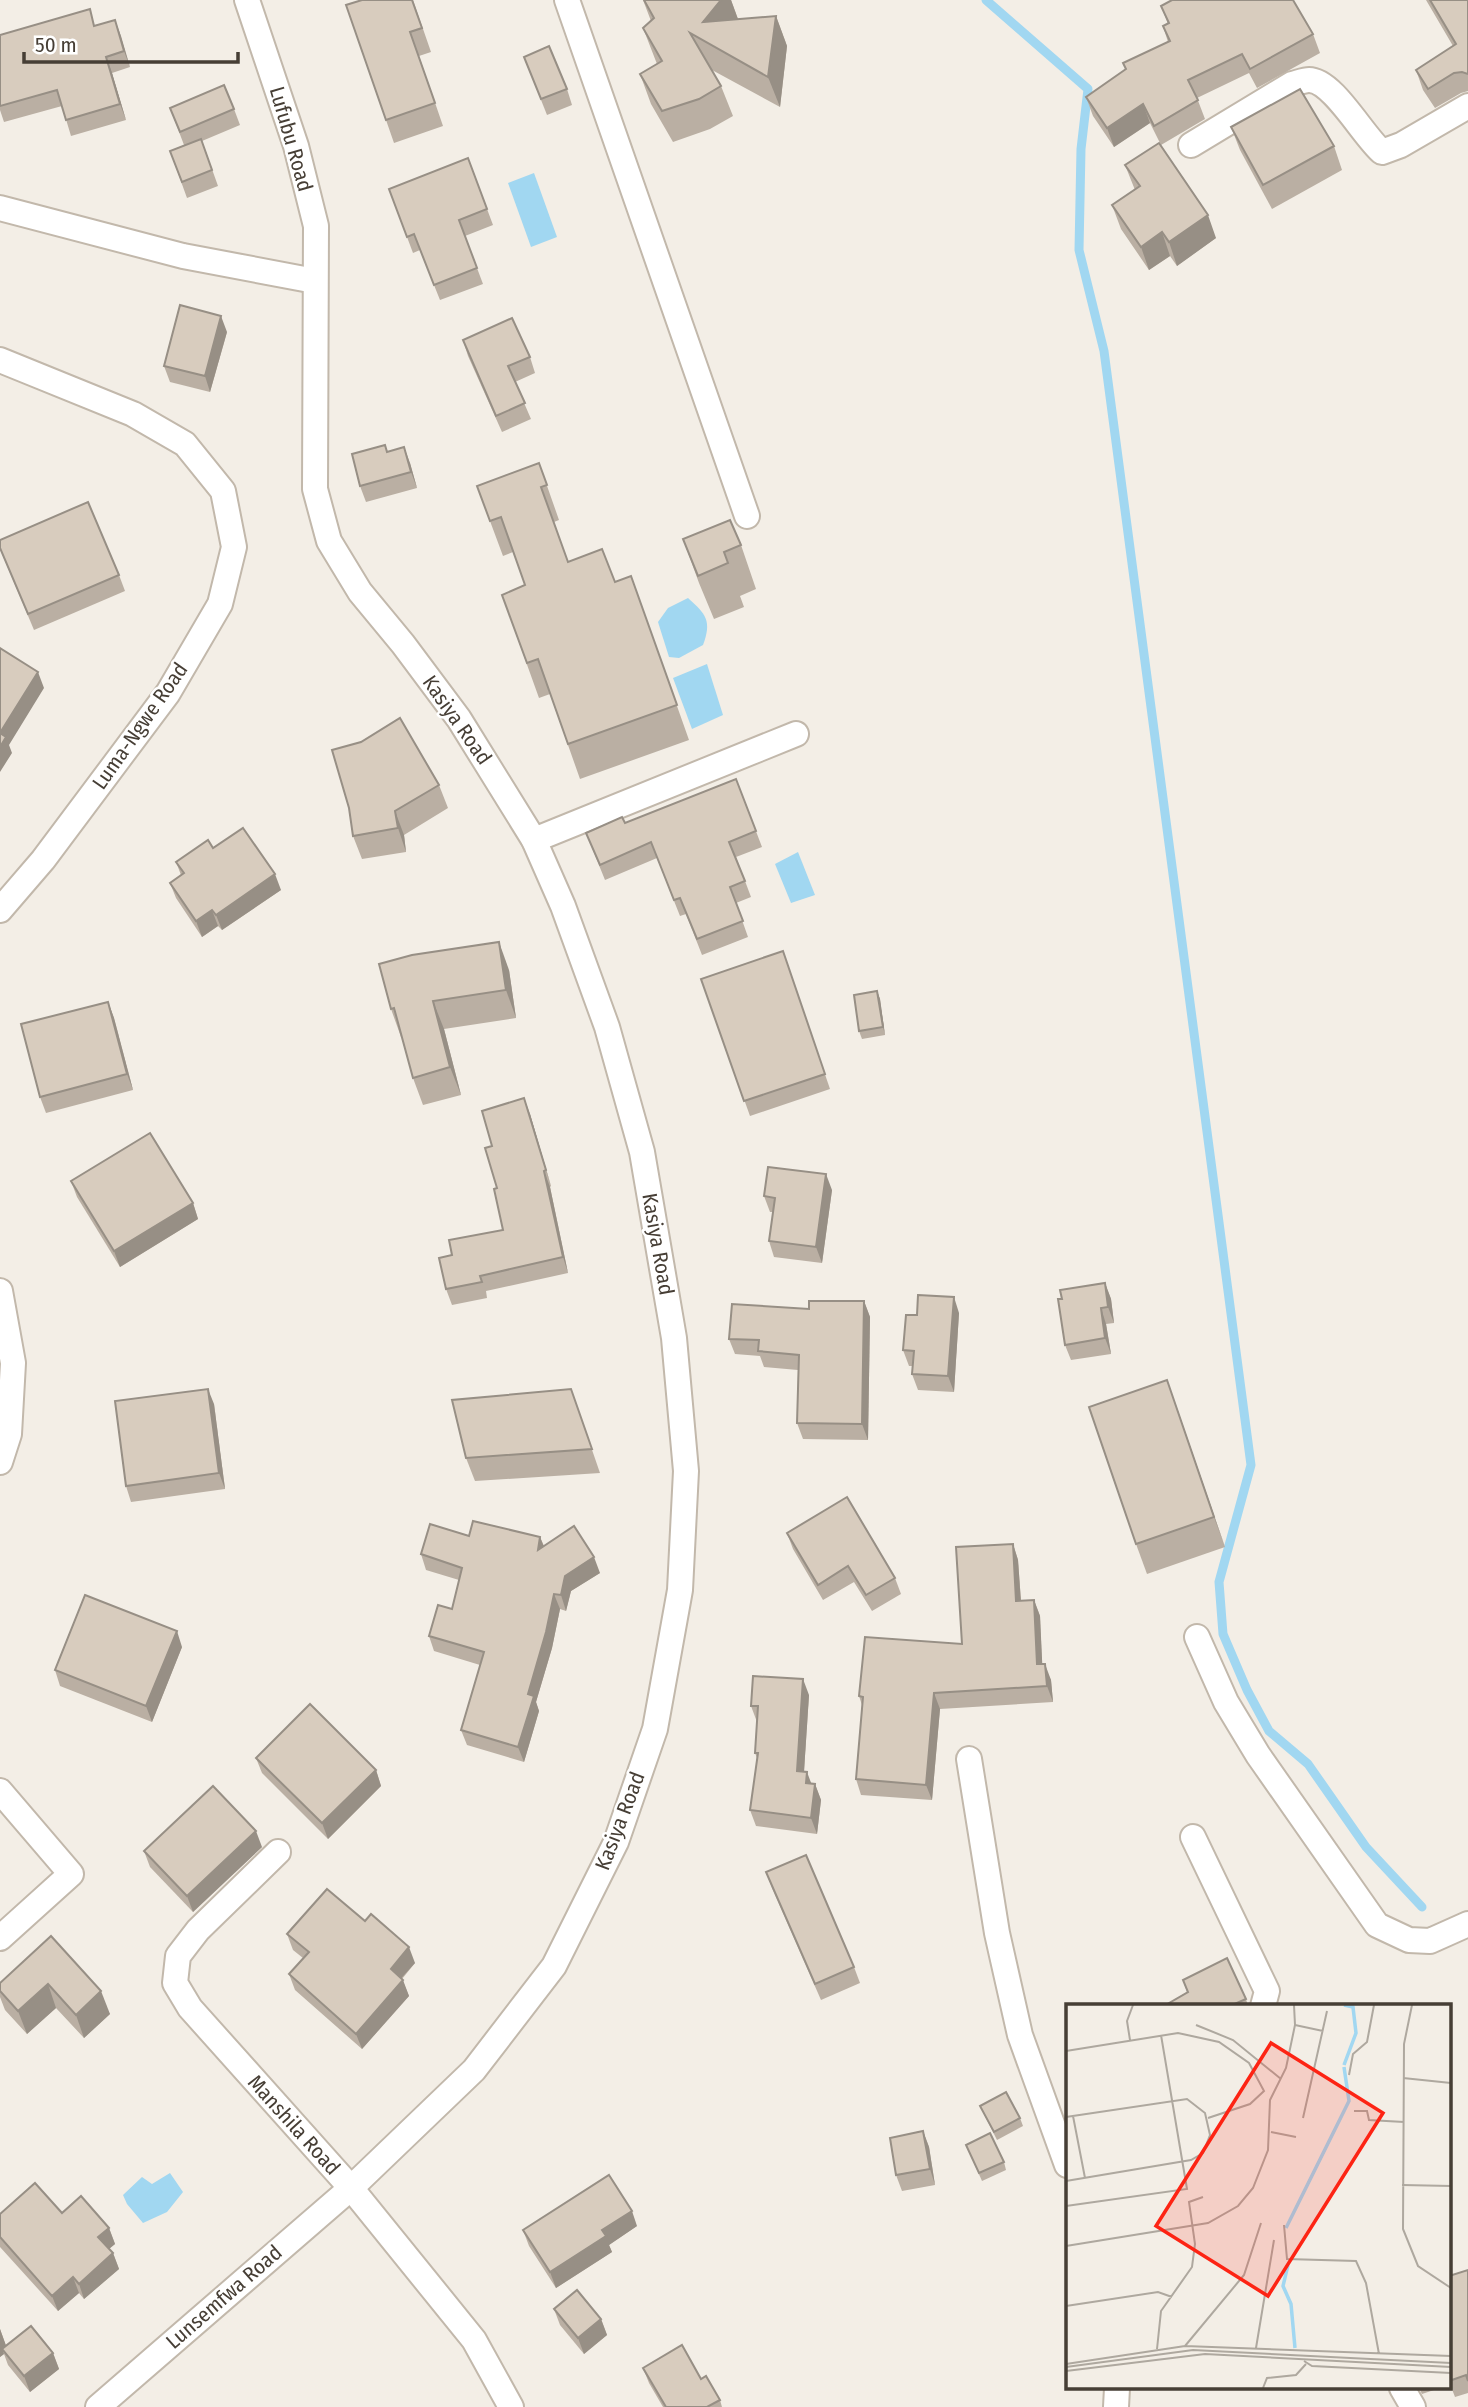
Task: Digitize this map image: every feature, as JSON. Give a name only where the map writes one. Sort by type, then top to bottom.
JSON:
[{"type":"street","name":"Lufubu Road","points":[[247,0],[296,146],[316,226],[315,281]]},
{"type":"street","points":[[566,0],[747,516]]},
{"type":"street","points":[[1191,145],[1293,84],[1310,80],[1325,86],[1382,152],[1401,145],[1468,106]]},
{"type":"street","points":[[0,208],[183,256],[315,281]]},
{"type":"street","name":"Kasiya Road","points":[[315,281],[315,489],[329,541],[360,592],[459,719],[534,840],[563,906],[607,1027],[642,1152],[674,1338],[686,1471],[680,1590],[650,1741],[616,1842],[554,1966],[474,2070],[351,2188]]},
{"type":"street","name":"Luma-Ngwe Road","points":[[0,360],[133,414],[185,444],[223,491],[234,547],[220,604],[168,693],[43,860],[0,911]]},
{"type":"street","points":[[534,840],[796,734]]},
{"type":"street","points":[[0,1291],[13,1363],[9,1434],[0,1462]]},
{"type":"street","points":[[1196,1637],[1226,1702],[1258,1755],[1377,1925],[1409,1940],[1430,1941],[1468,1924]]},
{"type":"street","points":[[969,1759],[997,1933],[1020,2035],[1066,2162]]},
{"type":"street","points":[[0,1791],[71,1874],[0,1938]]},
{"type":"street","points":[[1193,1837],[1267,1991],[1264,2004]]},
{"type":"street","name":"Manshila Road","points":[[278,1852],[198,1930],[178,1956],[175,1983],[190,2008],[351,2188],[474,2340],[511,2407]]},
{"type":"street","name":"Lunsemfwa Road","points":[[98,2407],[351,2188]]},
{"type":"street","points":[[1403,2390],[1413,2407]]},
{"type":"water","points":[[534,173],[557,237],[531,247],[508,183]]},
{"type":"water","points":[[688,598],[706,618],[706,637],[703,645],[679,658],[669,657],[658,622],[668,608]]},
{"type":"water","points":[[707,664],[723,715],[692,729],[673,678]]},
{"type":"water","points":[[798,852],[815,895],[791,903],[775,864]]},
{"type":"water","points":[[170,2173],[183,2192],[167,2212],[143,2223],[123,2195],[142,2177],[152,2184]]},
{"type":"building","points":[[362,0],[412,0],[422,28],[410,32],[435,103],[386,120],[346,5]]},
{"type":"building","points":[[644,0],[721,0],[703,22],[776,16],[768,77],[690,33],[721,86],[699,99],[662,111],[640,74],[662,61],[643,28],[654,18]]},
{"type":"building","points":[[1172,0],[1293,0],[1313,34],[1250,69],[1242,54],[1188,80],[1198,100],[1154,126],[1143,104],[1107,128],[1086,97],[1126,69],[1123,63],[1170,41],[1163,26],[1169,23],[1161,6]]},
{"type":"building","points":[[1430,0],[1468,0],[1468,74],[1454,73],[1428,89],[1416,70],[1456,44]]},
{"type":"building","points":[[90,9],[94,26],[115,20],[124,51],[106,57],[120,104],[66,120],[57,90],[0,106],[0,35]]},
{"type":"building","points":[[549,46],[567,89],[541,99],[524,57]]},
{"type":"building","points":[[224,85],[234,109],[180,132],[170,108]]},
{"type":"building","points":[[1300,89],[1334,146],[1263,185],[1231,127]]},
{"type":"building","points":[[201,139],[212,170],[182,182],[170,151]]},
{"type":"building","points":[[1159,143],[1208,215],[1169,242],[1162,232],[1141,247],[1112,205],[1140,186],[1125,165]]},
{"type":"building","points":[[468,158],[487,209],[459,220],[477,268],[434,285],[414,234],[407,237],[389,189]]},
{"type":"building","points":[[180,305],[221,316],[205,376],[164,366]]},
{"type":"building","points":[[512,318],[530,357],[508,366],[525,403],[496,416],[463,340]]},
{"type":"building","points":[[385,445],[387,452],[404,447],[411,472],[360,486],[352,454]]},
{"type":"building","points":[[539,463],[547,485],[541,487],[568,562],[602,549],[615,582],[631,576],[677,705],[568,744],[538,659],[527,663],[502,595],[525,585],[501,517],[490,521],[477,486]]},
{"type":"building","points":[[88,502],[119,575],[28,614],[0,548],[0,540]]},
{"type":"building","points":[[730,520],[741,545],[724,552],[728,563],[698,576],[683,539]]},
{"type":"building","points":[[0,648],[38,672],[0,733]]},
{"type":"building","points":[[400,718],[439,785],[395,811],[398,828],[353,836],[349,808],[332,750],[361,742]]},
{"type":"building","points":[[0,733],[6,737],[0,747]]},
{"type":"building","points":[[736,779],[756,831],[729,842],[745,881],[730,887],[743,921],[697,939],[680,898],[674,900],[651,842],[600,865],[586,833],[622,817],[625,823]]},
{"type":"building","points":[[243,828],[275,874],[216,915],[212,910],[196,921],[170,883],[184,873],[176,862],[208,840],[213,848]]},
{"type":"building","points":[[499,942],[506,990],[433,1001],[450,1067],[413,1078],[379,964],[412,955]]},
{"type":"building","points":[[783,951],[825,1074],[744,1101],[701,979]]},
{"type":"building","points":[[877,991],[883,1027],[859,1031],[854,995]]},
{"type":"building","points":[[108,1002],[127,1074],[40,1097],[21,1024]]},
{"type":"building","points":[[524,1098],[546,1170],[544,1171],[563,1257],[480,1276],[482,1282],[446,1289],[439,1258],[452,1255],[449,1240],[503,1230],[494,1189],[497,1188],[485,1148],[492,1146],[482,1111]]},
{"type":"building","points":[[150,1133],[193,1203],[114,1251],[71,1181]]},
{"type":"building","points":[[768,1167],[826,1174],[816,1247],[769,1241],[775,1198],[764,1196]]},
{"type":"building","points":[[1105,1283],[1108,1307],[1101,1308],[1105,1338],[1065,1345],[1058,1299],[1062,1299],[1060,1290]]},
{"type":"building","points":[[918,1295],[954,1297],[948,1376],[912,1374],[914,1351],[903,1350],[906,1315],[917,1315]]},
{"type":"building","points":[[809,1301],[864,1301],[862,1424],[797,1423],[799,1355],[758,1351],[759,1340],[729,1339],[732,1304],[809,1309]]},
{"type":"building","points":[[1167,1380],[1214,1517],[1136,1544],[1089,1407]]},
{"type":"building","points":[[208,1389],[219,1473],[126,1486],[115,1401]]},
{"type":"building","points":[[571,1389],[592,1449],[466,1458],[452,1400]]},
{"type":"building","points":[[847,1497],[895,1578],[866,1595],[848,1566],[818,1585],[787,1533]]},
{"type":"building","points":[[473,1521],[540,1537],[538,1550],[574,1526],[594,1557],[565,1576],[561,1595],[554,1594],[528,1694],[534,1696],[518,1747],[461,1730],[484,1652],[429,1636],[438,1605],[452,1609],[462,1568],[421,1554],[430,1524],[469,1536]]},
{"type":"building","points":[[1013,1544],[1016,1601],[1034,1600],[1037,1664],[1045,1664],[1047,1686],[934,1693],[926,1785],[856,1779],[863,1697],[859,1696],[865,1637],[962,1644],[956,1547]]},
{"type":"building","points":[[85,1595],[177,1631],[146,1706],[55,1670]]},
{"type":"building","points":[[753,1676],[803,1679],[797,1771],[807,1772],[806,1783],[815,1784],[811,1818],[750,1810],[758,1753],[755,1753],[758,1706],[751,1706]]},
{"type":"building","points":[[310,1704],[376,1770],[322,1823],[256,1758]]},
{"type":"building","points":[[213,1786],[256,1831],[187,1896],[144,1851]]},
{"type":"building","points":[[806,1855],[854,1967],[815,1984],[766,1872]]},
{"type":"building","points":[[327,1889],[365,1921],[371,1914],[409,1947],[391,1969],[403,1980],[356,2034],[289,1974],[309,1952],[287,1934]]},
{"type":"building","points":[[51,1936],[101,1991],[76,2015],[48,1984],[18,2011],[0,1991],[0,1983]]},
{"type":"building","points":[[1227,1958],[1246,1999],[1235,2004],[1167,2004],[1188,1992],[1183,1980]]},
{"type":"building","points":[[1006,2092],[1020,2118],[994,2132],[980,2106]]},
{"type":"building","points":[[923,2131],[930,2169],[896,2175],[890,2138]]},
{"type":"building","points":[[990,2133],[1004,2162],[979,2173],[966,2145]]},
{"type":"building","points":[[609,2175],[632,2211],[602,2230],[606,2236],[550,2272],[523,2230]]},
{"type":"building","points":[[35,2183],[62,2213],[81,2196],[109,2228],[98,2237],[113,2253],[79,2284],[73,2277],[52,2296],[0,2237],[0,2214]]},
{"type":"building","points":[[1468,2270],[1468,2381],[1466,2375],[1450,2381],[1450,2276]]},
{"type":"building","points":[[577,2290],[601,2319],[578,2338],[554,2309]]},
{"type":"building","points":[[31,2326],[53,2353],[24,2376],[2,2349]]},
{"type":"building","points":[[682,2345],[701,2379],[706,2376],[720,2400],[707,2407],[666,2407],[643,2368]]},
{"type":"waterway","points":[[986,0],[1088,89],[1081,149],[1079,250],[1104,351],[1251,1465],[1219,1582],[1223,1634],[1247,1690],[1269,1731],[1308,1764],[1366,1847],[1422,1907]]}]
